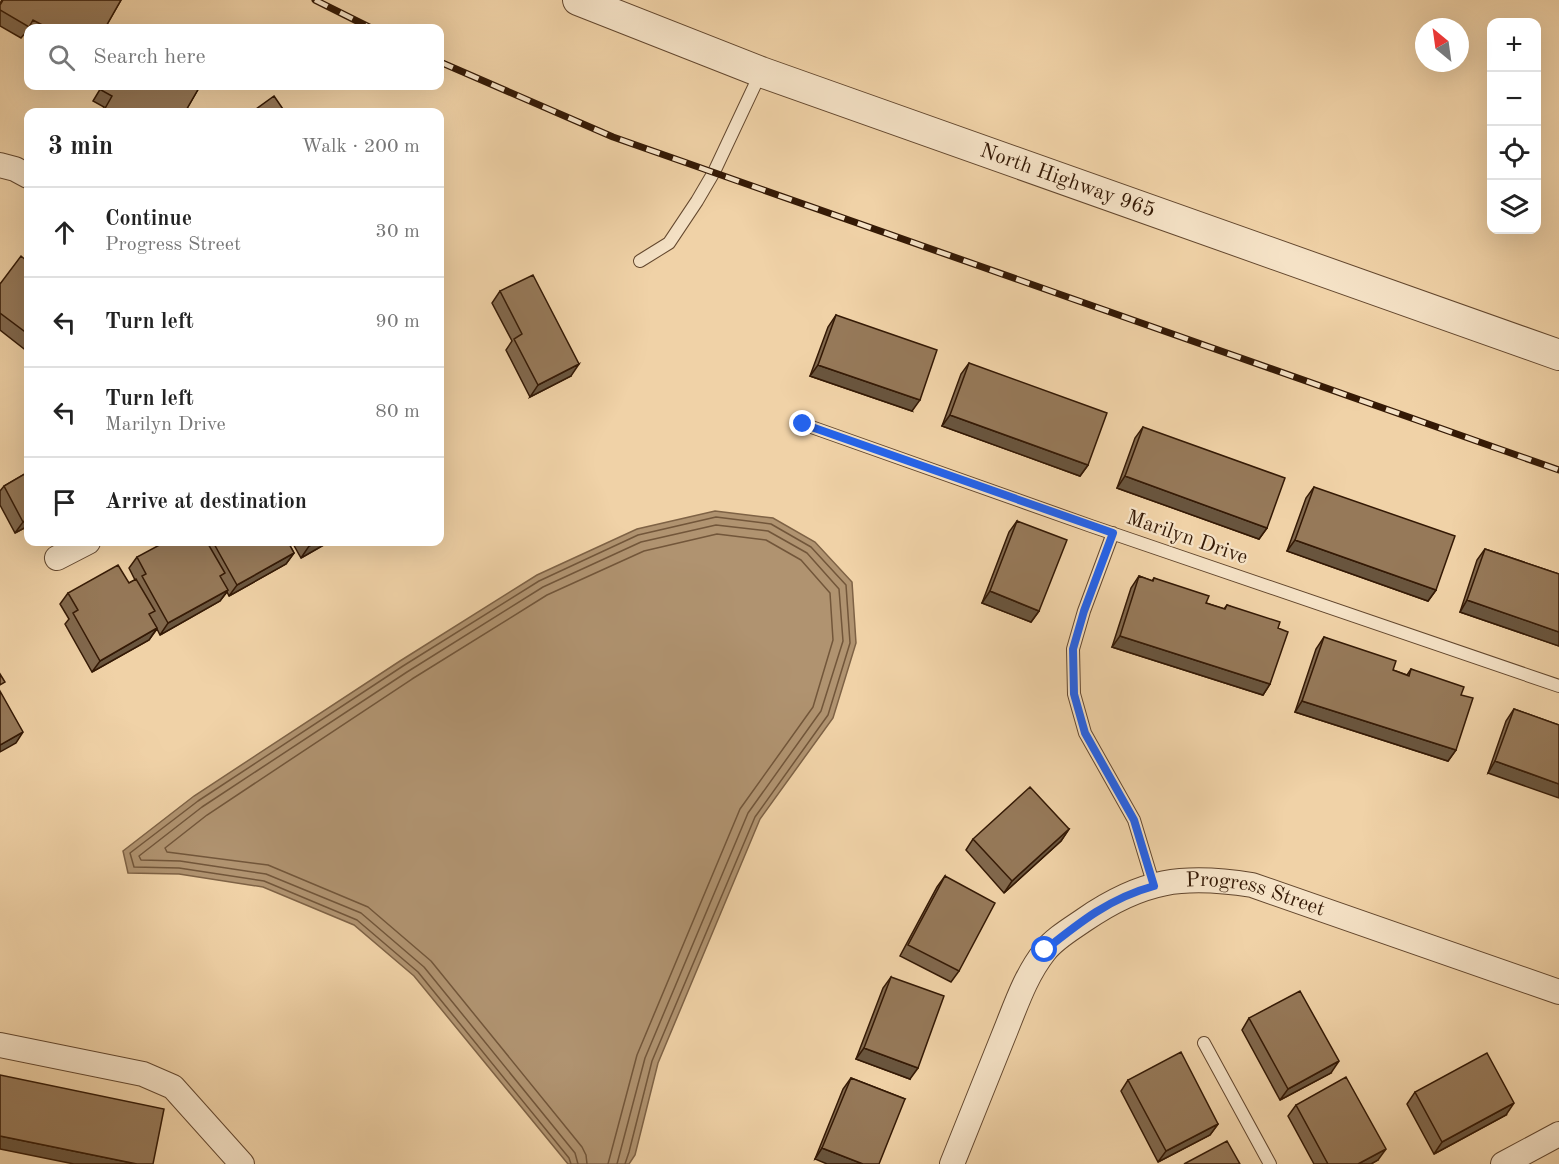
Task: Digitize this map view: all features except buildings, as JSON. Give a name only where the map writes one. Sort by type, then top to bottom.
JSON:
[{"type":"street","name":"North Highway 965","points":[[578,0],[761,72],[1559,355]]},
{"type":"street","points":[[0,165],[24,174]]},
{"type":"street","points":[[57,558],[80,546]]},
{"type":"street","name":"Progress Street","points":[[952,1164],[1024,984],[1045,950],[1076,925],[1130,892],[1177,880],[1215,879],[1252,885],[1559,992]]},
{"type":"street","points":[[0,1045],[143,1074],[173,1087],[242,1164]]},
{"type":"street","points":[[1503,1164],[1559,1134]]},
{"type":"lane","points":[[640,261],[669,243],[697,201],[714,172],[761,72]]},
{"type":"lane","name":"Marilyn Drive","points":[[803,424],[1559,686]]},
{"type":"lane","points":[[1113,533],[1084,611],[1073,649],[1074,694],[1085,733],[1134,820],[1154,886]]},
{"type":"lane","points":[[1204,1043],[1270,1164]]},
{"type":"water","points":[[715,511],[773,518],[815,542],[852,582],[856,643],[833,718],[760,819],[658,1063],[635,1155],[629,1164],[568,1164],[414,976],[354,925],[263,887],[179,874],[128,873],[123,851],[194,796],[400,661],[537,575],[637,529]]},
{"type":"railway","points":[[315,0],[363,24]]},
{"type":"railway","points":[[444,64],[613,137],[1559,470]]},
{"type":"route","points":[[803,424],[1113,533],[1084,611],[1073,649],[1074,694],[1085,733],[1134,820],[1154,886],[1130,892],[1105,906],[1076,925],[1045,950]]}]
